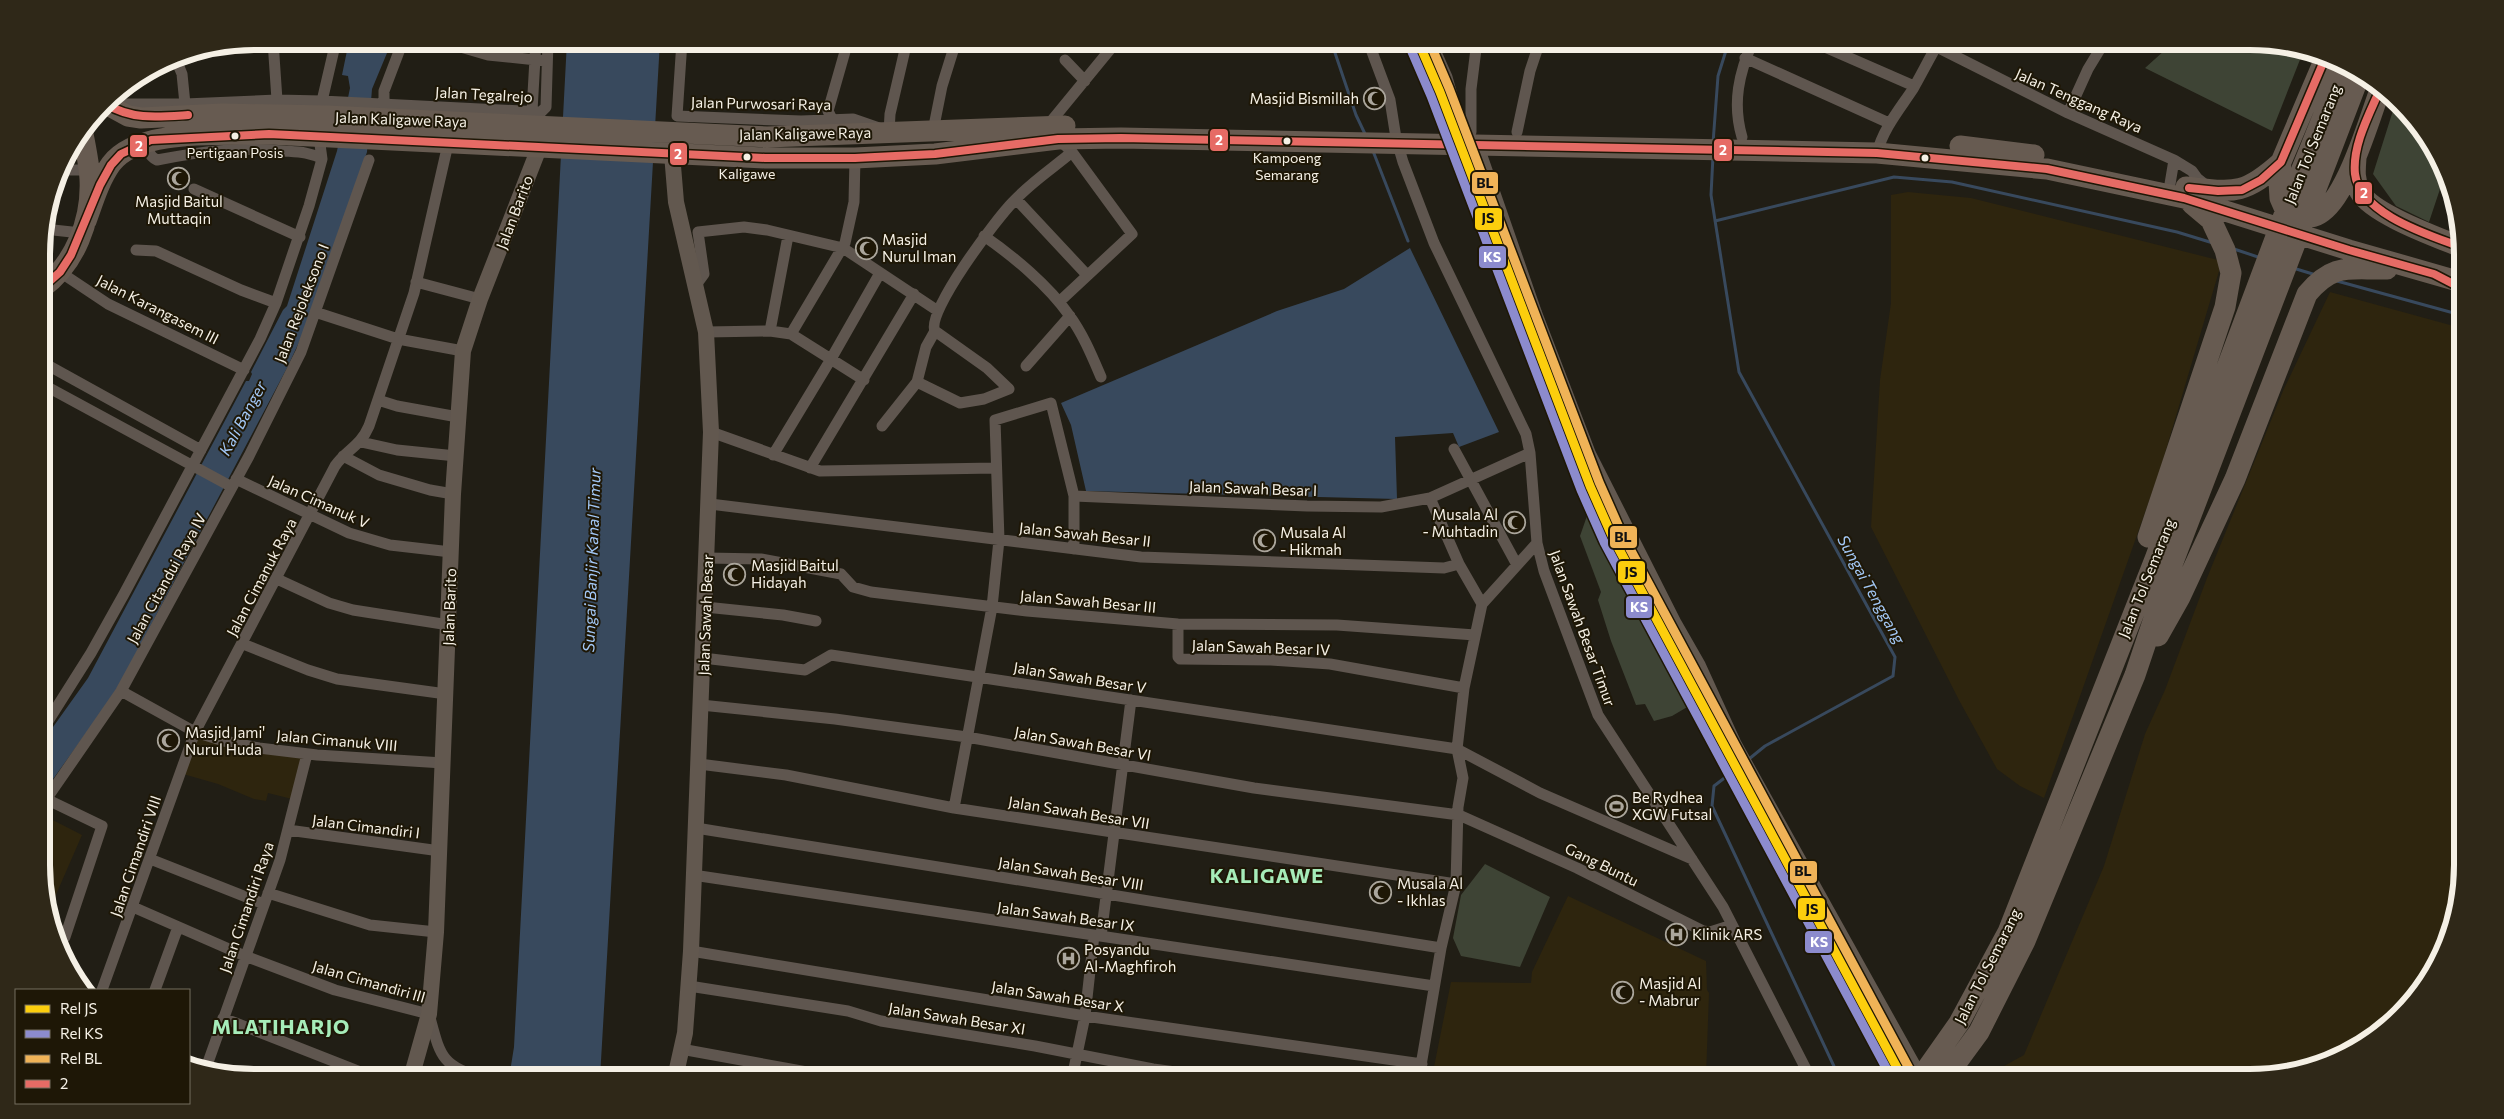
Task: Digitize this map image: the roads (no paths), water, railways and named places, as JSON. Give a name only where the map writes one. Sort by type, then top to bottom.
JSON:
[{"type":"highway","points":[[2323,64],[2281,162],[2278,182],[2280,198],[2290,219],[2347,260]]},
{"type":"highway","name":"Jalan Tol Semarang","points":[[1928,1069],[1969,1027],[2026,941],[2135,675],[2164,560],[2295,186],[2341,72]]},
{"type":"highway","name":"Jalan Tol Semarang","points":[[1950,1069],[2008,932],[2111,667],[2164,560],[2357,80]]},
{"type":"highway","points":[[2242,216],[2290,219],[2313,217],[2324,211],[2339,192],[2357,152],[2378,95]]},
{"type":"highway","name":"Jalan Kaligawe Raya","points":[[112,108],[128,116],[153,118],[185,110],[222,108],[327,106],[379,108],[552,125],[767,137],[933,131],[1061,139],[1378,137],[1464,131]]},
{"type":"highway","points":[[151,140],[144,127],[153,118]]},
{"type":"highway","name":"Jalan Kaligawe Raya","points":[[1378,137],[1464,131]]},
{"type":"highway","points":[[1464,131],[1517,132],[1634,142]]},
{"type":"highway","points":[[1464,131],[1695,144],[1882,139],[2047,169],[2180,190],[2290,219],[2454,268]]},
{"type":"highway","name":"Jalan Kaligawe Raya","points":[[50,281],[60,272],[71,255],[100,185],[111,165],[121,154],[151,140],[199,144],[269,134],[322,137],[370,150],[448,144],[765,158],[855,158],[935,154],[1061,139]]},
{"type":"highway","points":[[84,141],[89,170],[84,227]]},
{"type":"highway","points":[[2357,152],[2355,178],[2360,193],[2366,200],[2388,215],[2454,244]]},
{"type":"highway","points":[[2180,190],[2242,190],[2261,180],[2281,162]]},
{"type":"highway","points":[[2180,190],[2347,260],[2409,268],[2454,280]]},
{"type":"highway","points":[[2111,667],[2138,567],[2225,307],[2231,273],[2211,220],[2180,190]]},
{"type":"highway","points":[[2135,675],[2180,597],[2235,479],[2272,379],[2307,294],[2347,260]]},
{"type":"highway","points":[[2434,274],[2454,284]]},
{"type":"street","points":[[274,50],[277,100]]},
{"type":"street","points":[[222,108],[277,100],[327,106],[335,50]]},
{"type":"street","points":[[379,108],[400,50]]},
{"type":"street","points":[[471,50],[488,55],[514,56],[541,61],[538,50]]},
{"type":"street","name":"Jalan Tegalrejo","points":[[379,108],[541,112],[546,107],[541,61],[545,50]]},
{"type":"street","name":"Jalan Purwosari Raya","points":[[681,50],[677,116],[800,121],[853,119],[888,132]]},
{"type":"street","points":[[832,119],[828,111],[845,50]]},
{"type":"street","points":[[888,132],[890,114],[905,50]]},
{"type":"street","points":[[933,131],[942,86],[953,50]]},
{"type":"street","points":[[1059,302],[1132,234],[1061,139],[1054,116],[1085,81],[1108,50]]},
{"type":"street","name":"Jalan Sawah Besar Timur","points":[[1371,50],[1390,100],[1378,137],[1434,243],[1526,434],[1530,453],[1537,543],[1544,570],[1598,715],[1723,907],[1806,1069]]},
{"type":"street","points":[[1435,50],[1447,77],[1464,131],[1588,454],[1674,624],[1698,666],[1734,744],[1916,1069]]},
{"type":"street","points":[[1464,131],[1476,50]]},
{"type":"street","points":[[1517,132],[1530,71],[1537,50]]},
{"type":"street","points":[[1742,142],[1736,93],[1749,50]]},
{"type":"street","points":[[1832,50],[1914,86]]},
{"type":"street","points":[[1746,58],[1882,139],[1934,50]]},
{"type":"street","name":"Jalan Tenggang Raya","points":[[1942,50],[2068,113],[2174,160],[2192,171],[2197,178],[2212,190]]},
{"type":"street","points":[[2068,113],[2088,69],[2100,50]]},
{"type":"street","points":[[1065,60],[1085,81]]},
{"type":"street","points":[[118,102],[185,110],[182,74],[178,65]]},
{"type":"street","points":[[50,718],[91,653],[195,469],[201,450],[244,370],[276,303],[300,236],[322,158],[322,137]]},
{"type":"street","points":[[917,382],[960,403],[984,399],[1009,389],[986,368],[935,331],[933,326],[938,310],[984,236],[1061,139]]},
{"type":"street","points":[[199,144],[220,149],[264,149],[312,154],[322,158]]},
{"type":"street","points":[[448,144],[416,282],[378,400],[361,442],[397,450],[456,456]]},
{"type":"street","name":"Jalan Barito","points":[[414,1069],[429,1014],[436,932],[453,494],[463,351],[480,298],[544,148]]},
{"type":"street","name":"Jalan Rejoleksono I","points":[[232,484],[301,352],[370,150]]},
{"type":"street","name":"Jalan Sawah Besar","points":[[664,154],[706,332],[711,432],[710,504],[691,951],[689,986],[677,1069]]},
{"type":"street","points":[[791,334],[843,248],[850,228],[854,202],[855,158]]},
{"type":"street","points":[[2174,160],[2180,190]]},
{"type":"street","points":[[68,170],[89,170]]},
{"type":"street","points":[[194,189],[300,236]]},
{"type":"street","points":[[1016,198],[1087,275]]},
{"type":"street","points":[[52,229],[84,227]]},
{"type":"street","points":[[696,285],[704,274],[698,232],[744,227],[843,248],[938,310]]},
{"type":"street","points":[[770,331],[788,236]]},
{"type":"street","points":[[984,236],[1007,252],[1059,302],[1070,316],[1101,377]]},
{"type":"street","points":[[136,250],[153,250],[241,290],[276,303]]},
{"type":"street","name":"Jalan Karangasem III","points":[[60,272],[108,304],[244,370]]},
{"type":"street","points":[[772,455],[832,359],[880,273]]},
{"type":"street","points":[[416,282],[480,298]]},
{"type":"street","points":[[810,468],[914,294]]},
{"type":"street","points":[[315,312],[398,339],[463,351]]},
{"type":"street","points":[[1026,366],[1070,316]]},
{"type":"street","points":[[706,332],[770,331],[791,334],[864,380]]},
{"type":"street","points":[[882,426],[917,382],[926,347],[935,331]]},
{"type":"street","points":[[50,366],[201,450]]},
{"type":"street","name":"Jalan Cimanuk V","points":[[50,388],[195,469],[310,515],[349,533],[374,542],[451,552]]},
{"type":"street","points":[[378,400],[397,406],[458,417]]},
{"type":"street","points":[[954,808],[992,607],[999,540],[999,501],[995,468],[995,421],[1050,403],[1074,496],[1074,549]]},
{"type":"street","points":[[711,432],[820,472],[995,468]]},
{"type":"street","name":"Jalan Cimanuk Raya","points":[[195,732],[335,466],[343,456],[361,442]]},
{"type":"street","points":[[1454,449],[1517,565]]},
{"type":"street","name":"Jalan Sawah Besar I","points":[[1074,496],[1316,506],[1381,506],[1430,498],[1530,453]]},
{"type":"street","points":[[343,456],[379,475],[430,490],[453,494]]},
{"type":"street","name":"Jalan Citandui Raya IV","points":[[50,795],[121,691],[232,484]]},
{"type":"street","points":[[1430,498],[1459,564],[1482,604]]},
{"type":"street","name":"Jalan Sawah Besar II","points":[[710,504],[1141,557],[1444,568],[1459,564]]},
{"type":"street","points":[[1421,1069],[1441,948],[1456,884],[1458,807],[1463,778],[1457,749],[1464,688],[1475,635],[1482,604],[1537,543]]},
{"type":"street","name":"Jalan Sawah Besar III","points":[[707,558],[761,559],[841,574],[853,587],[871,592],[992,607],[1178,624],[1337,625],[1475,635]]},
{"type":"street","points":[[277,579],[329,603],[353,610],[449,625]]},
{"type":"street","points":[[705,607],[782,615],[816,621]]},
{"type":"street","name":"Jalan Sawah Besar IV","points":[[1178,624],[1178,657],[1180,659],[1271,660],[1330,664],[1464,688]]},
{"type":"street","points":[[243,644],[308,670],[338,679],[446,694]]},
{"type":"street","name":"Jalan Sawah Besar V","points":[[703,658],[804,670],[831,655],[1457,749],[1540,793],[1692,859]]},
{"type":"street","name":"Jalan Cimanuk VIII","points":[[121,691],[195,732],[258,748],[307,754],[443,763]]},
{"type":"street","points":[[1074,1069],[1107,894],[1131,700]]},
{"type":"street","name":"Jalan Sawah Besar VI","points":[[701,705],[834,719],[967,738],[1254,788],[1459,816]]},
{"type":"street","name":"Jalan Cimandiri VIII","points":[[102,989],[195,732]]},
{"type":"street","name":"Jalan Cimandiri Raya","points":[[208,1064],[288,830],[307,754]]},
{"type":"street","name":"Jalan Sawah Besar VII","points":[[699,764],[786,775],[954,808],[1456,884]]},
{"type":"street","points":[[50,804],[102,826],[64,938]]},
{"type":"street","name":"Gang Buntu","points":[[1459,816],[1577,868],[1703,931],[1710,932],[1732,926]]},
{"type":"street","name":"Jalan Sawah Besar VIII","points":[[696,828],[1441,948]]},
{"type":"street","name":"Jalan Cimandiri I","points":[[288,830],[440,851]]},
{"type":"street","points":[[150,859],[266,898],[370,924],[436,932]]},
{"type":"street","name":"Jalan Sawah Besar IX","points":[[693,875],[1434,986]]},
{"type":"street","name":"Jalan Cimandiri III","points":[[133,907],[245,956],[335,990],[429,1014]]},
{"type":"street","points":[[155,989],[178,927]]},
{"type":"street","name":"Jalan Sawah Besar X","points":[[691,951],[1085,1016],[1422,1064]]},
{"type":"street","name":"Jalan Sawah Besar XI","points":[[689,986],[848,1011],[889,1023],[1076,1054],[1153,1069]]},
{"type":"street","points":[[429,1014],[442,1056],[452,1067],[457,1069]]},
{"type":"street","points":[[223,1018],[353,1069]]},
{"type":"street","points":[[681,1049],[791,1069]]},
{"type":"water","name":"Kali Banger","points":[[347,50],[388,50],[372,89],[367,152],[316,306],[287,368],[115,693],[50,783],[50,731],[88,678],[246,381],[249,381],[251,372],[283,310],[287,306],[337,151],[350,88],[348,76],[342,75]]},
{"type":"water","name":"Sungai Banjir Kanal Timur","points":[[567,50],[659,50],[601,1069],[510,1069],[514,1047]]},
{"type":"water","points":[[1410,248],[1499,432],[1459,447],[1453,433],[1395,437],[1397,499],[1086,491],[1071,425],[1061,403],[1277,311],[1344,289]]},
{"type":"waterway","points":[[1334,50],[1356,115],[1366,136]]},
{"type":"waterway","name":"Sungai Tenggang","points":[[1713,143],[1718,76],[1726,50]]},
{"type":"waterway","points":[[1373,151],[1408,241]]},
{"type":"waterway","name":"Sungai Tenggang","points":[[1713,156],[1711,195],[1739,372],[1895,657],[1893,676],[1765,746],[1749,759]]},
{"type":"waterway","points":[[1715,221],[1894,177],[1952,182],[2177,232],[2213,243]]},
{"type":"waterway","points":[[2234,249],[2261,258]]},
{"type":"waterway","points":[[2293,268],[2316,275]]},
{"type":"waterway","points":[[2337,281],[2454,313]]},
{"type":"waterway","name":"Sungai Tenggang","points":[[1740,766],[1714,786],[1712,806],[1835,1069]]},
{"type":"rail line","name":"KS","points":[[1411,50],[1431,96],[1581,490],[1604,542],[1887,1069]]},
{"type":"rail line","name":"JS","points":[[1422,50],[1440,92],[1590,486],[1613,538],[1898,1069]]},
{"type":"rail line","name":"BL","points":[[1433,50],[1599,482],[1622,534],[1909,1069]]},
{"type":"place","name":"Masjid Bismillah","points":[[1375,98]]},
{"type":"place","name":"Pertigaan Posis","points":[[235,136]]},
{"type":"place","name":"Kampoeng Semarang","points":[[1287,141]]},
{"type":"place","name":"Kaligawe","points":[[747,157]]},
{"type":"place","name":"Masjid Baitul Muttaqin","points":[[179,178]]},
{"type":"place","name":"Masjid Nurul Iman","points":[[866,248]]},
{"type":"place","name":"Musala Al - Muhtadin","points":[[1514,523]]},
{"type":"place","name":"Musala Al - Hikmah","points":[[1264,541]]},
{"type":"place","name":"Masjid Baitul Hidayah","points":[[735,574]]},
{"type":"place","name":"Masjid Jami' Nurul Huda","points":[[169,741]]},
{"type":"place","name":"Be Rydhea XGW Futsal","points":[[1616,806]]},
{"type":"place","name":"Musala Al - Ikhlas","points":[[1381,892]]},
{"type":"place","name":"Klinik ARS","points":[[1676,934]]},
{"type":"place","name":"Posyandu Al-Maghfiroh","points":[[1068,958]]},
{"type":"place","name":"Masjid Al - Mabrur","points":[[1623,992]]},
{"type":"district","name":"KALIGAWE","points":[[1267,875]]},
{"type":"district","name":"MLATIHARJO","points":[[281,1026]]}]
